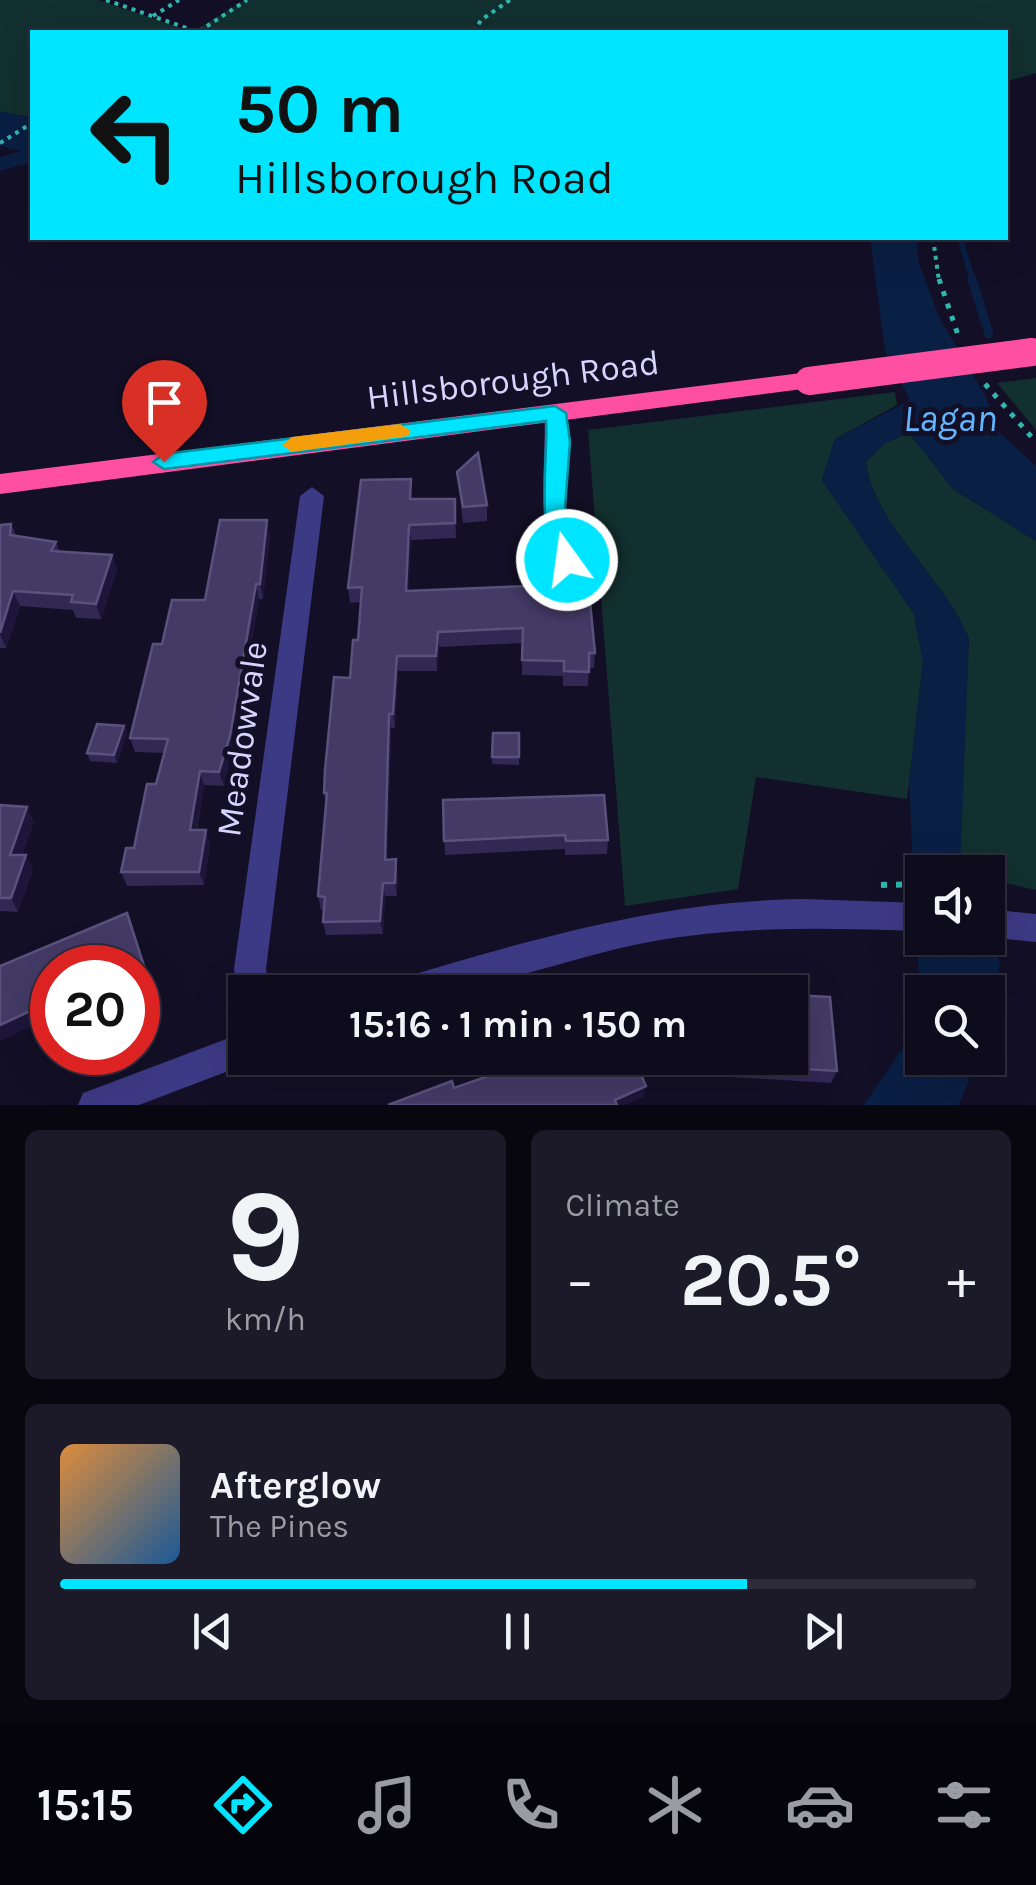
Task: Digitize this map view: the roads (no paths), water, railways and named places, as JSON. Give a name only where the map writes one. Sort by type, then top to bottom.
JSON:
[{"type":"highway","name":"Hillsborough Road","points":[[0,484],[1034,351]]},
{"type":"street","points":[[555,413],[559,442],[554,507],[567,560]]},
{"type":"street","name":"Meadowvale","points":[[251,975],[312,496]]},
{"type":"street","points":[[469,975],[639,929],[730,916],[905,916]]},
{"type":"street","points":[[1005,925],[1035,928]]},
{"type":"street","points":[[94,1105],[228,1054]]},
{"type":"water","points":[[0,111],[30,118],[30,154],[0,146]]},
{"type":"water","name":"Lagan","points":[[870,240],[917,240],[918,260],[939,317],[986,397],[998,431],[1036,466],[1036,541],[953,489],[909,433],[884,444],[866,462],[882,507],[944,594],[969,639],[961,855],[913,855],[909,784],[923,662],[914,614],[822,480],[835,439],[910,400],[885,351]]},
{"type":"water","points":[[918,955],[997,955],[1000,962],[998,975],[919,975]]},
{"type":"water","points":[[905,1044],[905,1075],[970,1075],[959,1105],[864,1105]]},
{"type":"waterway","points":[[0,164],[30,156]]},
{"type":"waterway","points":[[961,240],[973,281]]},
{"type":"waterway","points":[[972,279],[989,334]]}]
